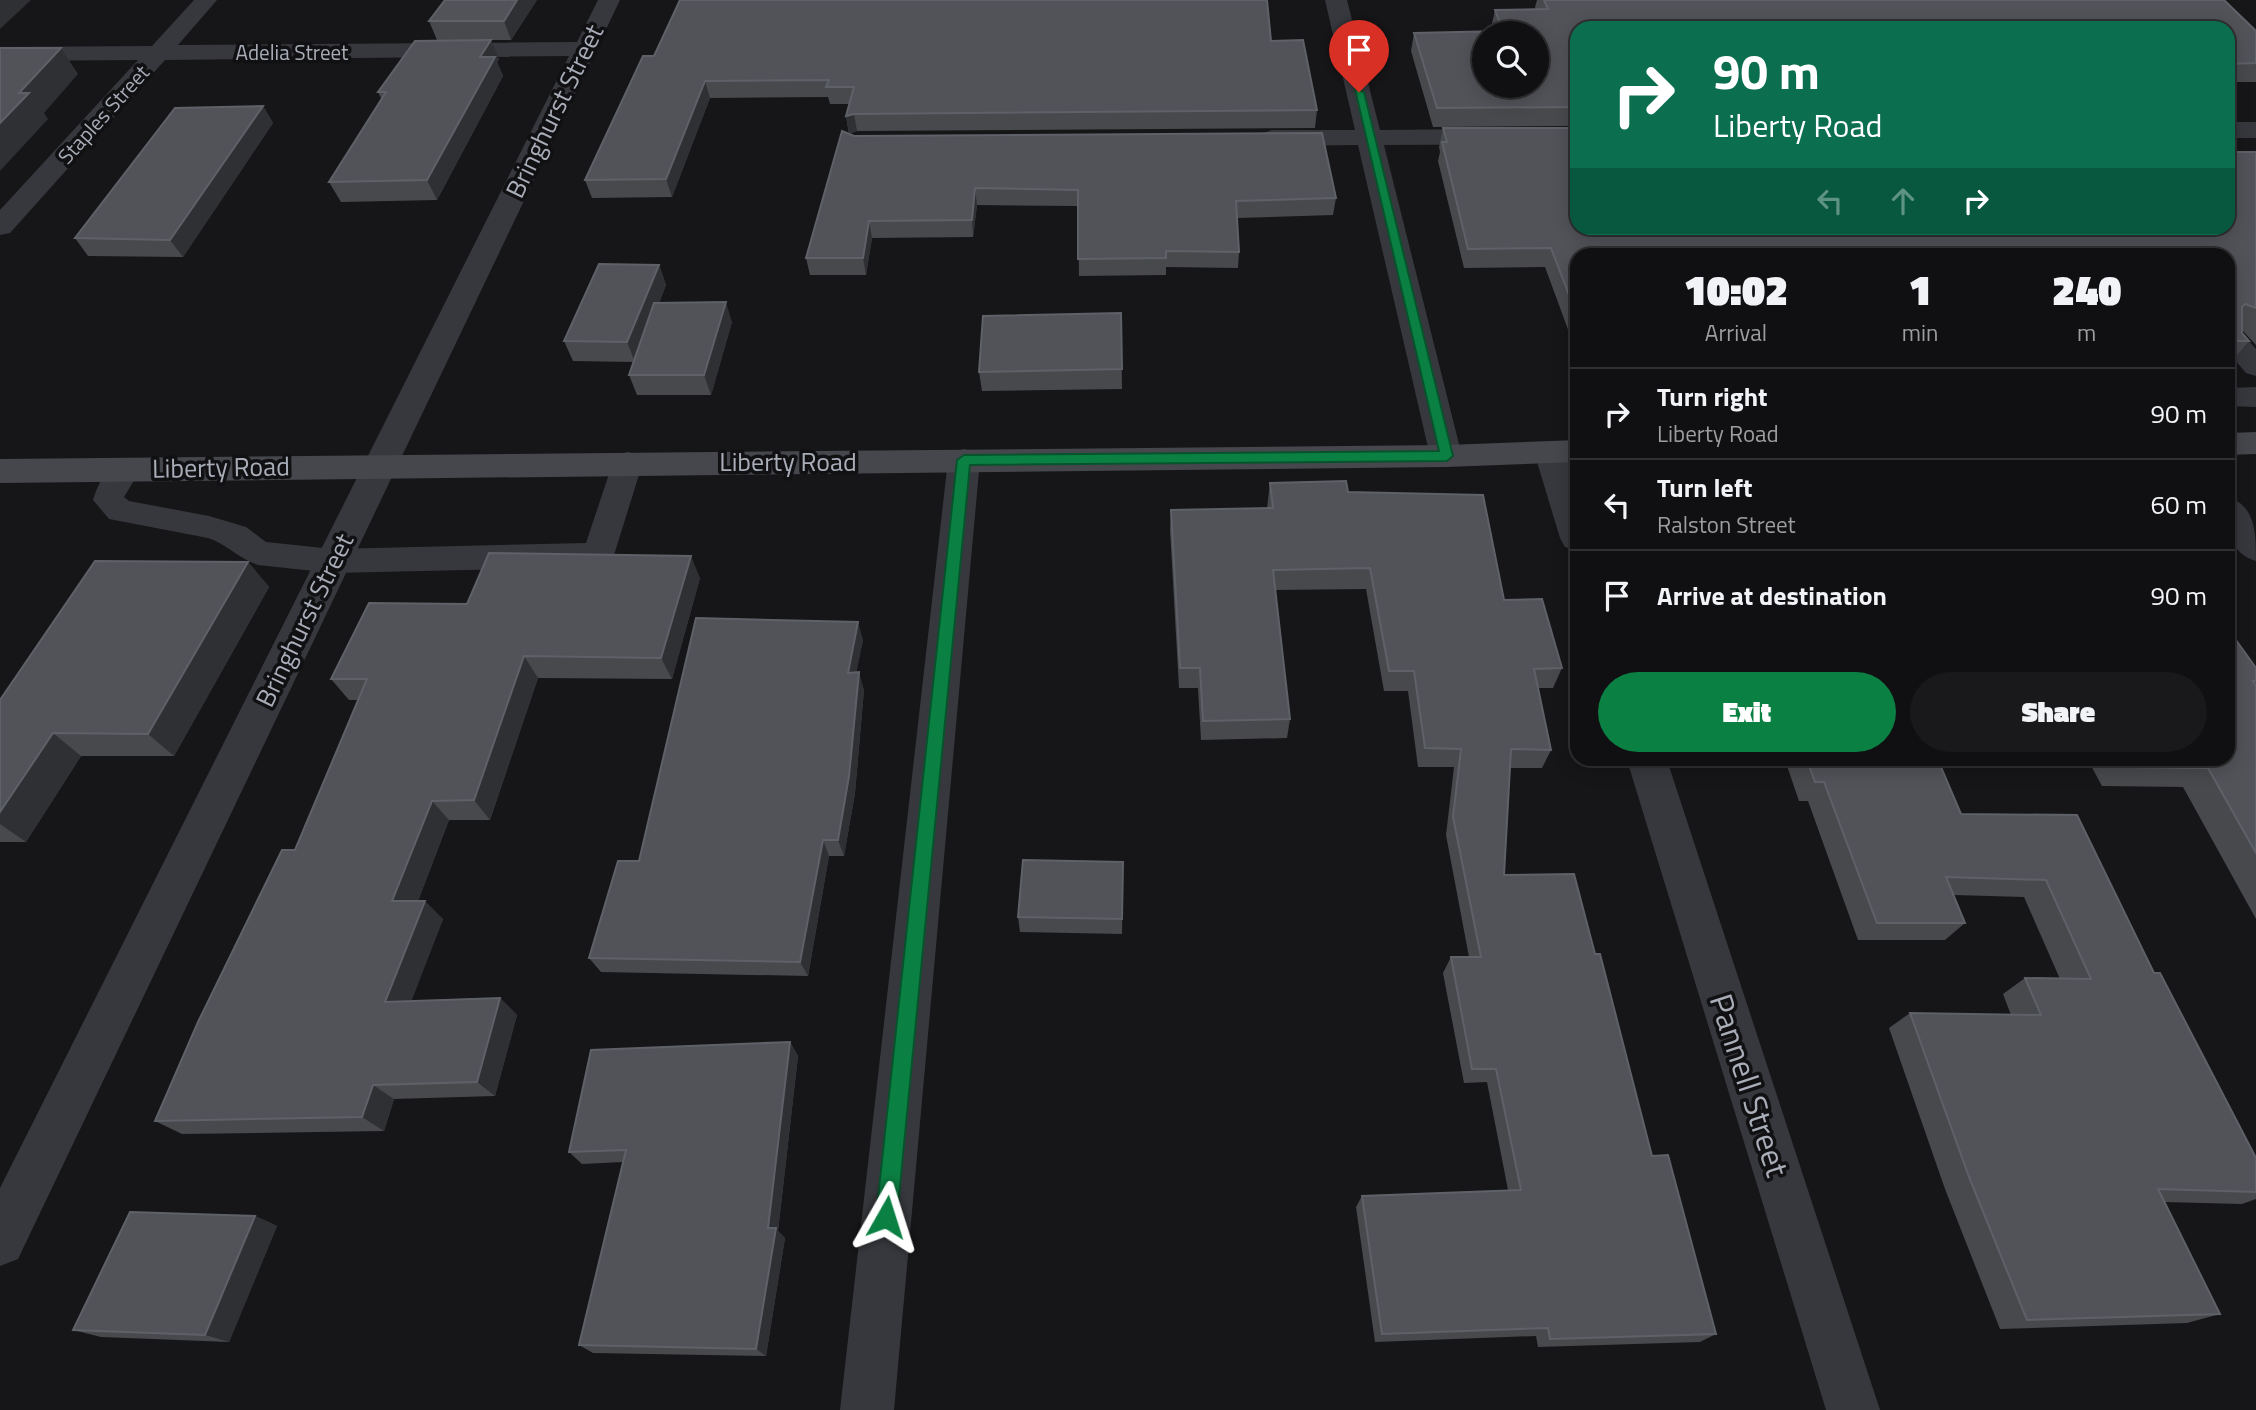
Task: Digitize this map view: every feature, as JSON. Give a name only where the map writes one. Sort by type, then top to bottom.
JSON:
[{"type":"main road","points":[[2235,444],[2256,443]]},
{"type":"main road","name":"Liberty Road","points":[[0,471],[628,462],[1447,456],[1563,452]]},
{"type":"street","name":"Staples Street","points":[[0,227],[206,0]]},
{"type":"street","name":"Bringhurst Street","points":[[0,1241],[609,0]]},
{"type":"street","points":[[1336,0],[1447,456]]},
{"type":"street","name":"Adelia Street","points":[[0,54],[584,49]]},
{"type":"street","points":[[2235,130],[2256,130]]},
{"type":"street","points":[[1245,138],[1570,135]]},
{"type":"street","points":[[1563,452],[1570,495]]},
{"type":"street","points":[[867,1410],[964,460]]},
{"type":"street","points":[[2235,519],[2256,548]]},
{"type":"street","name":"Pannell Street","points":[[1649,766],[1853,1410]]},
{"type":"lane","points":[[2235,343],[2256,367]]},
{"type":"lane","points":[[2235,397],[2256,397]]},
{"type":"lane","points":[[126,469],[113,486],[108,500],[120,510],[209,527],[235,536],[258,553],[333,561],[598,555],[628,462]]},
{"type":"building","points":[[445,0],[517,0],[504,21],[429,21]]},
{"type":"building","points":[[680,0],[1267,0],[1271,41],[1303,40],[1317,110],[846,116],[854,87],[826,87],[829,80],[705,81],[666,179],[585,180],[643,56],[654,56]]},
{"type":"building","points":[[1544,0],[2224,0],[2256,31],[2256,63],[2235,64],[2235,21],[1570,21],[1570,107],[1437,108],[1414,33],[1472,32],[1472,98],[1549,98],[1549,21],[1499,21],[1495,10],[1548,9]]},
{"type":"building","points":[[491,40],[480,57],[495,57],[427,180],[329,182],[386,92],[378,92],[415,41]]},
{"type":"building","points":[[0,48],[61,48],[19,93],[29,93],[0,123]]},
{"type":"building","points":[[263,106],[170,240],[75,238],[175,108]]},
{"type":"building","points":[[1443,128],[1570,128],[1570,235],[2235,235],[2235,152],[2256,152],[2256,308],[2245,304],[2242,307],[2242,333],[2249,341],[2235,341],[2235,248],[1570,248],[1570,298],[1551,248],[1468,249],[1442,142],[1447,142]]},
{"type":"building","points":[[842,131],[854,136],[1322,133],[1336,198],[1236,201],[1239,252],[1166,251],[1166,258],[1078,259],[1078,190],[975,188],[972,220],[869,221],[863,258],[806,258]]},
{"type":"building","points":[[599,264],[659,265],[627,342],[564,341]]},
{"type":"building","points":[[726,302],[704,375],[629,375],[654,303]]},
{"type":"building","points":[[1121,313],[1122,369],[979,372],[983,316]]},
{"type":"building","points":[[1346,481],[1348,492],[1483,495],[1504,600],[1542,599],[1562,668],[1534,669],[1551,750],[1511,749],[1504,875],[1574,874],[1595,954],[1600,954],[1652,1156],[1668,1155],[1716,1334],[1550,1339],[1548,1328],[1382,1334],[1362,1196],[1521,1190],[1496,1069],[1472,1069],[1451,957],[1481,957],[1453,817],[1461,749],[1425,748],[1414,671],[1389,671],[1370,568],[1273,570],[1290,719],[1203,721],[1200,668],[1180,668],[1171,510],[1273,508],[1270,483]]},
{"type":"building","points":[[489,553],[691,556],[661,658],[524,656],[474,800],[432,801],[392,901],[425,901],[385,1002],[500,998],[477,1082],[373,1085],[362,1117],[155,1121],[198,1022],[282,850],[295,850],[367,679],[331,679],[369,603],[467,604]]},
{"type":"building","points":[[95,561],[248,562],[148,734],[53,733],[0,812],[0,700]]},
{"type":"building","points":[[696,618],[858,622],[848,673],[859,672],[849,776],[838,840],[823,840],[800,962],[589,958],[618,861],[639,861]]},
{"type":"building","points":[[2235,639],[2256,668],[2256,681],[2253,681],[2256,686],[2256,853],[2208,768],[2125,767],[2235,766]]},
{"type":"building","points":[[1809,766],[1941,766],[1961,814],[2077,815],[2154,973],[2160,973],[2256,1158],[2256,1192],[2158,1189],[2220,1314],[2027,1320],[1969,1177],[1910,1013],[2041,1015],[2025,978],[2091,979],[2046,880],[1946,877],[1965,923],[1877,923],[1824,782],[1815,782]]},
{"type":"building","points":[[1023,860],[1123,862],[1122,919],[1018,917]]},
{"type":"building","points":[[790,1042],[768,1228],[776,1228],[756,1349],[579,1345],[626,1150],[569,1152],[591,1050]]},
{"type":"building","points":[[130,1212],[255,1216],[205,1335],[73,1330]]},
{"type":"route","points":[[886,1217],[964,460],[1447,456],[1359,92]]}]
